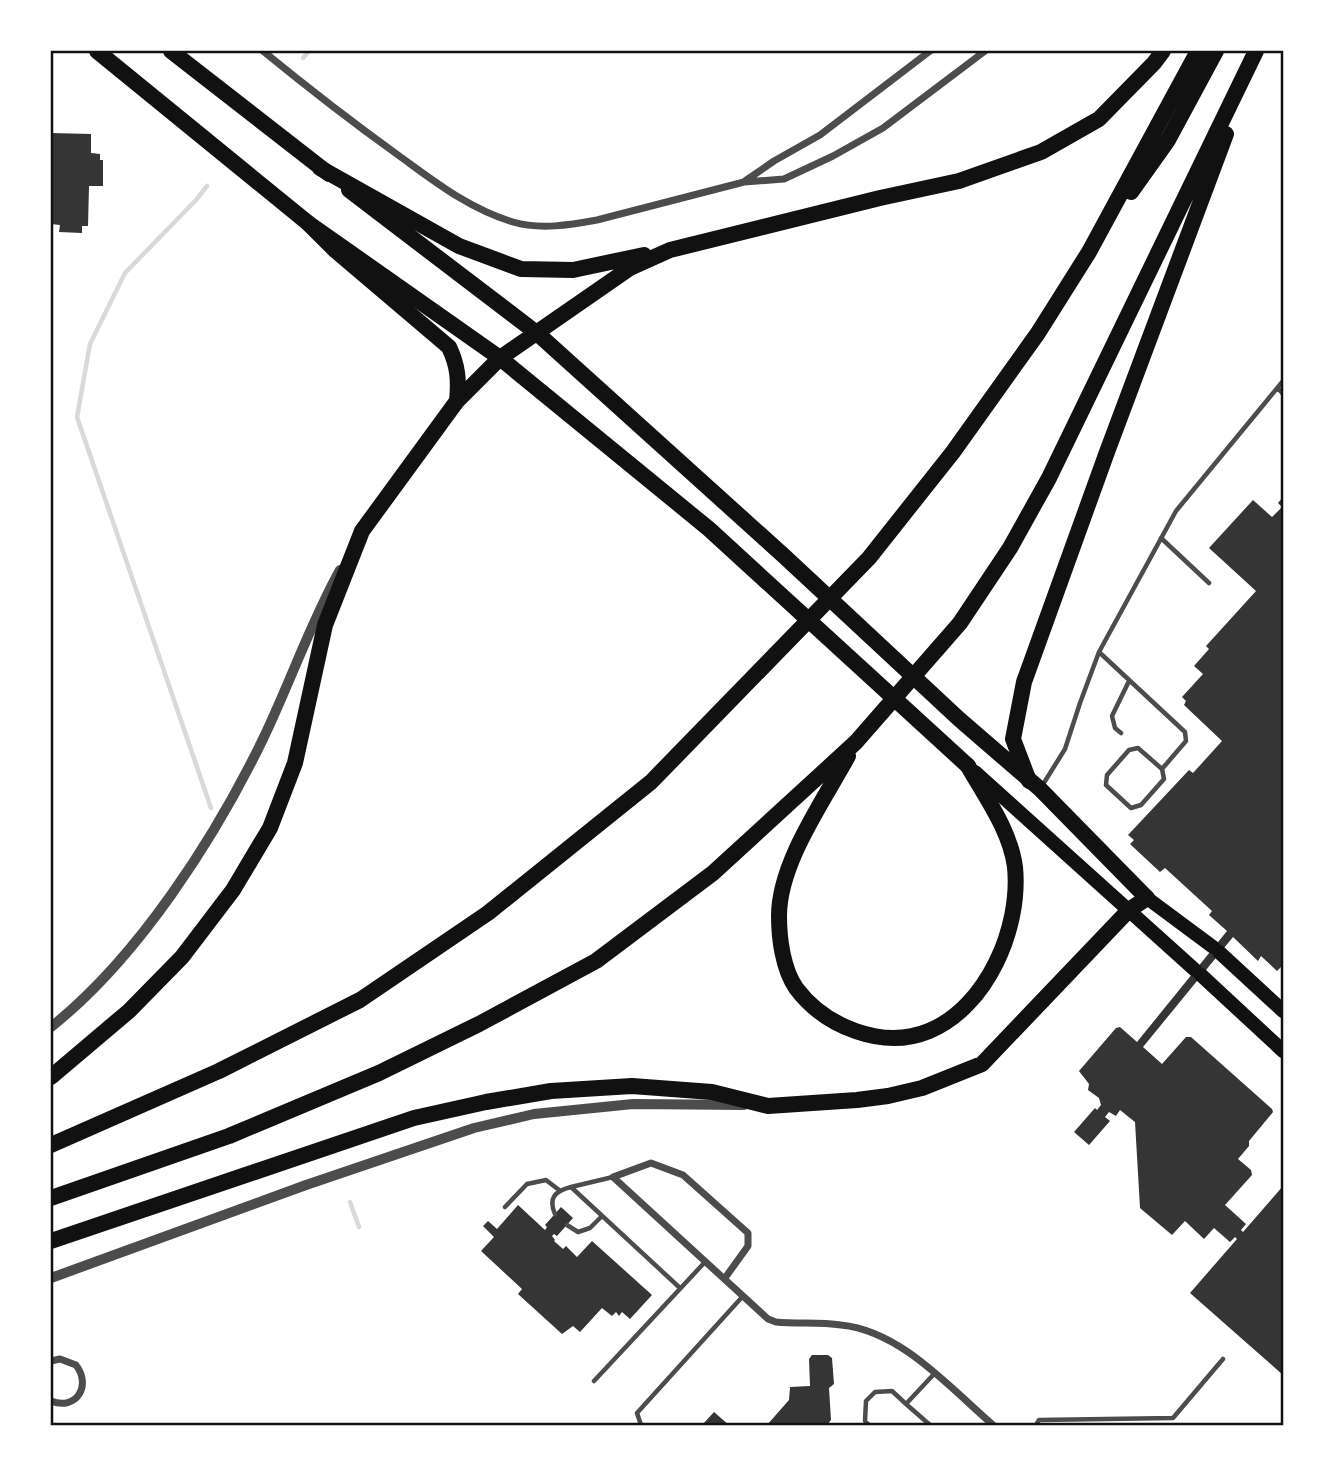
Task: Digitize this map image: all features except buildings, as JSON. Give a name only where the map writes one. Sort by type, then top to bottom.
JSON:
[{"type":"highway","points":[[97,51],[308,223],[500,358],[709,529],[968,766],[1006,833],[1014,865],[1016,902],[1006,942],[988,978],[957,1015],[928,1032],[890,1039],[857,1033],[819,1011],[795,987],[782,953],[779,915],[787,874],[807,830],[856,742]]},
{"type":"highway","points":[[51,1241],[402,1122],[486,1102],[551,1091],[632,1086],[712,1092],[768,1106],[888,1096],[922,1088],[982,1064],[1129,910],[1147,898],[1034,785],[538,334],[171,51]]},
{"type":"highway","points":[[320,168],[458,246],[521,269],[573,270],[670,250],[959,181],[1041,152],[1099,119],[1154,64],[1163,51]]},
{"type":"highway","points":[[1089,252],[1198,51]]},
{"type":"highway","points":[[51,1146],[219,1071],[360,1000],[488,913],[651,782],[869,558],[953,452],[1023,355],[1089,252],[1168,140],[1216,51]]},
{"type":"highway","points":[[51,1198],[229,1136],[379,1073],[479,1024],[596,961],[713,873],[856,742],[960,623],[1010,548],[1049,478],[1257,51]]},
{"type":"highway","points":[[1034,785],[1013,739],[1024,682],[1257,51]]},
{"type":"highway","points":[[308,223],[336,251],[449,347],[457,363],[460,379],[457,401]]},
{"type":"highway","points":[[51,1077],[129,1011],[183,957],[233,890],[270,828],[295,763],[325,625],[362,531],[457,401],[500,358],[629,268],[670,250]]},
{"type":"main road","points":[[968,766],[1283,1051]]},
{"type":"main road","points":[[1147,898],[1216,950],[1283,1011]]},
{"type":"street","points":[[263,51],[339,113],[440,186],[479,209],[515,222],[548,226],[573,225],[744,182],[784,179],[883,128],[985,51]]},
{"type":"street","points":[[744,182],[820,135],[930,51]]},
{"type":"street","points":[[51,1027],[79,1004],[117,962],[162,907],[206,843],[263,739],[323,601],[362,531]]},
{"type":"street","points":[[51,1278],[306,1185],[474,1128],[534,1114],[633,1104],[768,1106]]},
{"type":"street","points":[[725,1278],[748,1246],[748,1233],[708,1196],[683,1175],[651,1163],[613,1177],[768,1319],[776,1322],[843,1325],[884,1336],[900,1345],[993,1425]]},
{"type":"street","points":[[51,1361],[60,1359],[76,1364],[83,1380],[82,1389],[71,1401],[62,1404],[51,1401]]},
{"type":"lane","points":[[1034,785],[1065,750],[1100,652],[1176,511],[1283,382]]},
{"type":"lane","points":[[1278,388],[1283,394]]},
{"type":"lane","points":[[1161,537],[1209,583]]},
{"type":"lane","points":[[1100,652],[1185,732],[1186,741],[1162,769]]},
{"type":"lane","points":[[1121,733],[1115,727],[1112,716],[1129,681]]},
{"type":"lane","points":[[1138,748],[1162,769],[1164,779],[1141,805],[1131,808],[1106,785],[1107,775],[1129,750],[1138,748]]},
{"type":"lane","points":[[555,1214],[551,1206],[552,1198],[559,1190],[613,1177]]},
{"type":"lane","points":[[505,1208],[527,1184],[546,1180],[559,1190]]},
{"type":"lane","points":[[571,1187],[680,1288]]},
{"type":"lane","points":[[567,1225],[578,1231],[590,1228],[602,1216]]},
{"type":"lane","points":[[594,1381],[706,1261]]},
{"type":"lane","points":[[640,1425],[637,1413],[743,1296]]},
{"type":"lane","points":[[1036,1425],[1039,1420],[1173,1418],[1223,1359]]},
{"type":"lane","points":[[906,1405],[934,1374]]},
{"type":"lane","points":[[869,1425],[864,1421],[866,1401],[875,1392],[892,1391],[929,1425]]},
{"type":"waterway","points":[[303,58],[309,51]]},
{"type":"waterway","points":[[207,186],[125,273],[90,344],[77,417],[211,808]]},
{"type":"waterway","points":[[350,1202],[359,1227]]}]
